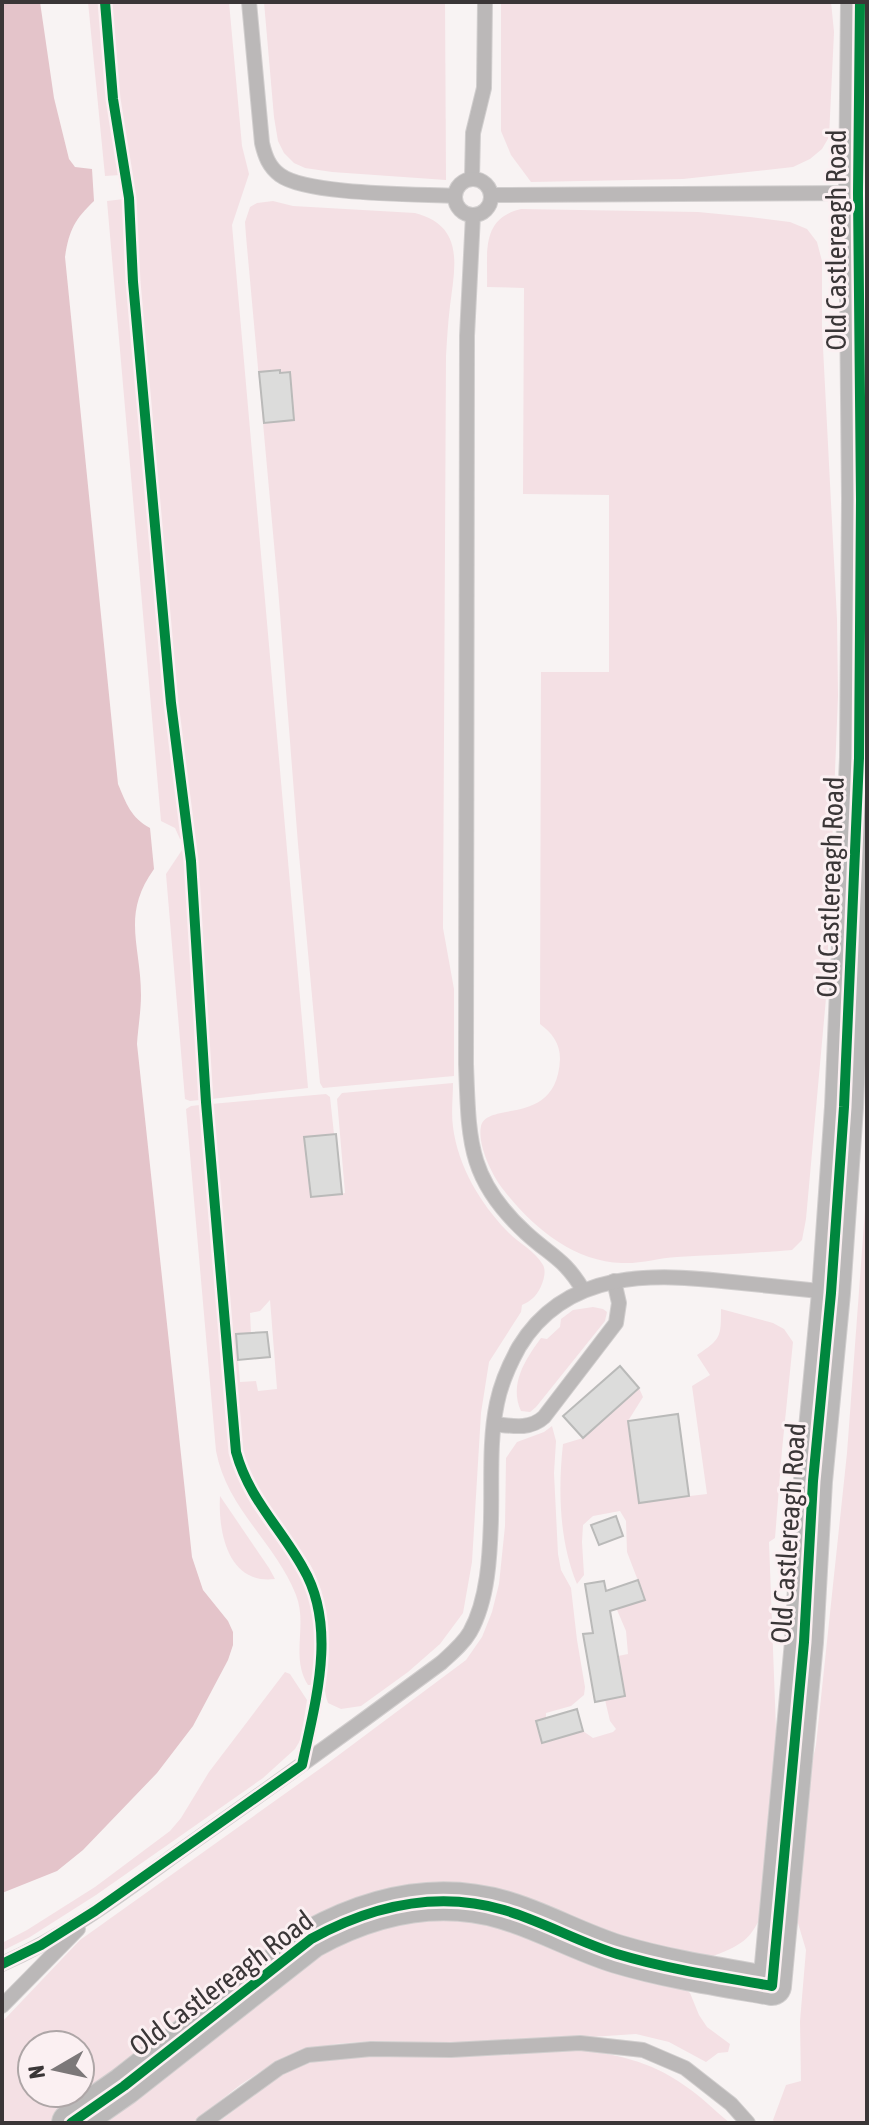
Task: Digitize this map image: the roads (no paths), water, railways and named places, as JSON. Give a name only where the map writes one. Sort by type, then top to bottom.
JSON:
[{"type":"street","name":"Old Castlereagh Road","points":[[71,2123],[124,2086],[311,1939],[365,1913],[388,1907],[442,1901],[503,1910],[628,1957],[772,1986],[804,1642],[813,1481],[831,1293],[844,1107],[859,758],[860,2]]},
{"type":"lane","points":[[249,2],[262,143],[265,156],[279,174],[321,188],[455,196]]},
{"type":"lane","points":[[472,178],[473,133],[484,88],[485,2]]},
{"type":"lane","points":[[472,178],[483,181],[491,195],[489,206],[473,215],[460,209],[455,196],[462,182],[472,178]]},
{"type":"lane","points":[[491,195],[858,193]]},
{"type":"lane","points":[[473,215],[467,336],[466,1064],[469,1129],[473,1155],[497,1204],[534,1240],[569,1267],[583,1290]]},
{"type":"lane","points":[[2,1964],[41,1945],[95,1911],[302,1765],[441,1663],[460,1645],[476,1618],[489,1560],[497,1403],[503,1381],[522,1342],[547,1312],[583,1290],[614,1281],[653,1277],[688,1277],[831,1293]]},
{"type":"lane","points":[[494,1424],[528,1426],[544,1417],[616,1323],[619,1303],[614,1281]]},
{"type":"lane","points":[[2,2006],[95,1911]]},
{"type":"lane","points":[[203,2123],[279,2068],[308,2055],[371,2049],[451,2050],[580,2043],[643,2050],[685,2068],[731,2104],[748,2123]]}]
